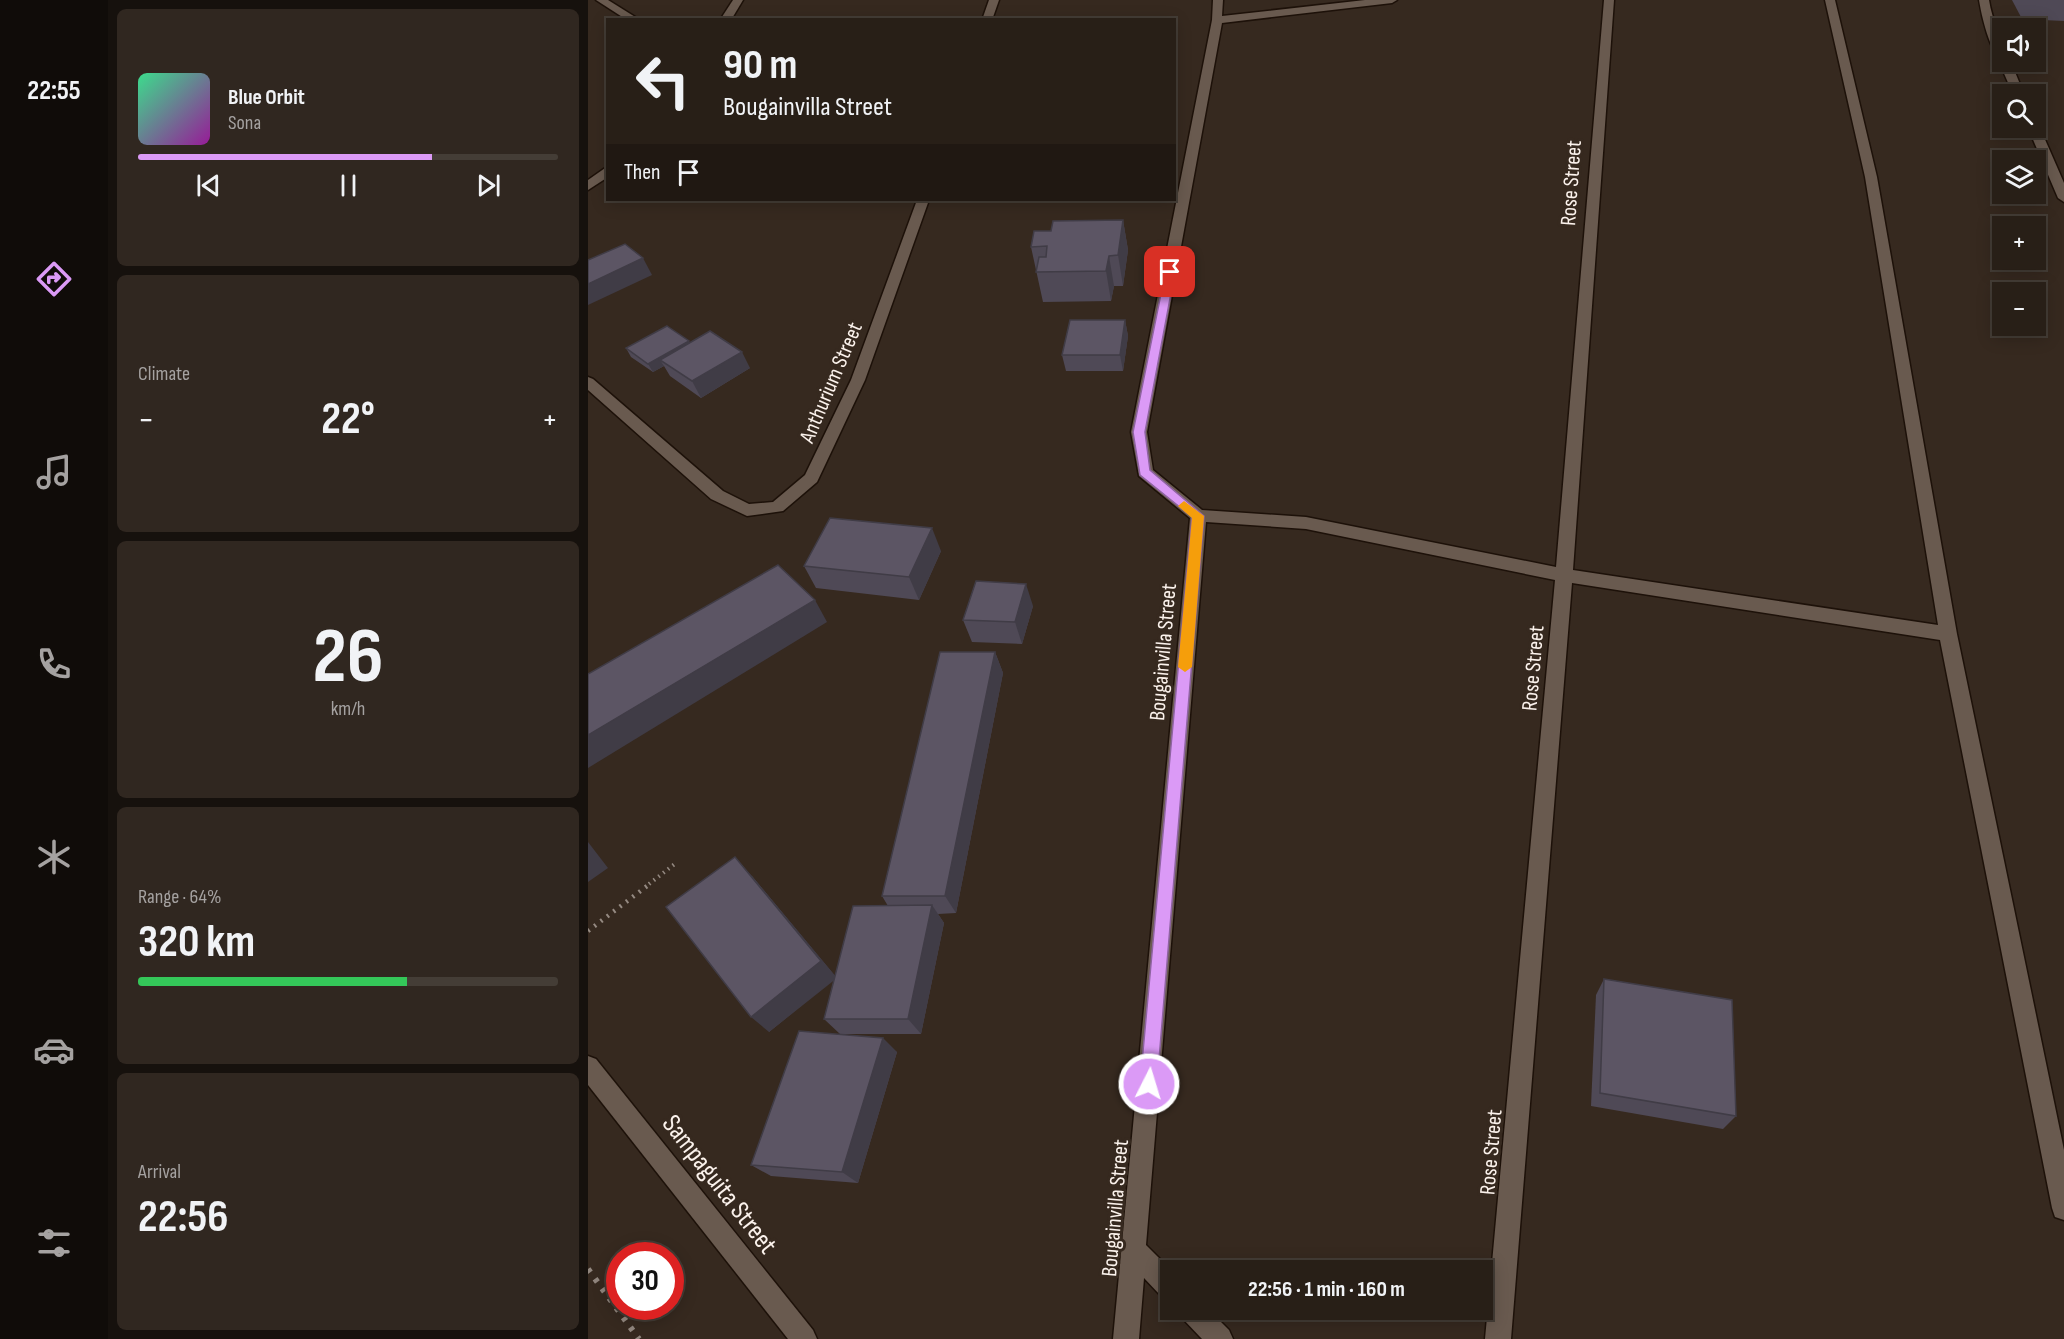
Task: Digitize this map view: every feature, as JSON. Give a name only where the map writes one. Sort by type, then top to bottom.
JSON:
[{"type":"street","points":[[601,0],[632,18]]},
{"type":"street","points":[[726,18],[738,0]]},
{"type":"street","points":[[988,18],[994,0]]},
{"type":"street","points":[[1218,0],[1217,20],[1139,432],[1145,472],[1198,516],[1306,524],[1564,575],[1948,634]]},
{"type":"street","points":[[1217,20],[1392,0]]},
{"type":"street","name":"Rose Street","points":[[1498,1339],[1564,575],[1609,0]]},
{"type":"street","points":[[1830,0],[1871,177],[1948,634],[2064,1208]]},
{"type":"street","points":[[1984,0],[1987,19],[1992,31]]},
{"type":"street","points":[[2038,138],[2064,198]]},
{"type":"street","points":[[588,186],[606,172]]},
{"type":"street","name":"Anthurium Street","points":[[588,382],[717,495],[747,510],[777,507],[811,478],[858,380],[922,201]]},
{"type":"street","name":"Bougainvilla Street","points":[[1126,1339],[1198,516]]},
{"type":"street","name":"Sampaguita Street","points":[[588,1067],[804,1339]]},
{"type":"street","points":[[1134,1250],[1160,1277]]},
{"type":"street","points":[[1202,1320],[1220,1339]]},
{"type":"path","points":[[588,930],[676,863]]},
{"type":"building","points":[[1123,220],[1118,255],[1109,256],[1106,271],[1036,272],[1039,257],[1046,257],[1047,246],[1031,247],[1034,231],[1051,231],[1053,221]]},
{"type":"building","points":[[625,244],[643,258],[588,284],[588,260]]},
{"type":"building","points":[[1070,320],[1125,320],[1120,355],[1062,355]]},
{"type":"building","points":[[667,326],[689,341],[648,364],[626,348]]},
{"type":"building","points":[[710,331],[742,352],[692,381],[660,360]]},
{"type":"building","points":[[830,518],[932,528],[909,577],[804,566]]},
{"type":"building","points":[[778,565],[815,600],[588,735],[588,674]]},
{"type":"building","points":[[976,581],[1026,584],[1015,622],[963,620]]},
{"type":"building","points":[[940,652],[995,652],[945,896],[882,896]]},
{"type":"building","points":[[735,857],[821,961],[751,1017],[666,907]]},
{"type":"building","points":[[932,905],[908,1019],[824,1019],[853,906]]},
{"type":"building","points":[[1604,979],[1732,1000],[1736,1116],[1600,1093]]},
{"type":"building","points":[[799,1031],[883,1038],[842,1172],[751,1165]]},
{"type":"railway","points":[[588,1269],[639,1339]]},
{"type":"slow traffic","points":[[1184,506],[1198,516],[1185,667]]},
{"type":"route","points":[[1149,1084],[1198,516],[1145,472],[1139,432],[1170,272]]}]
